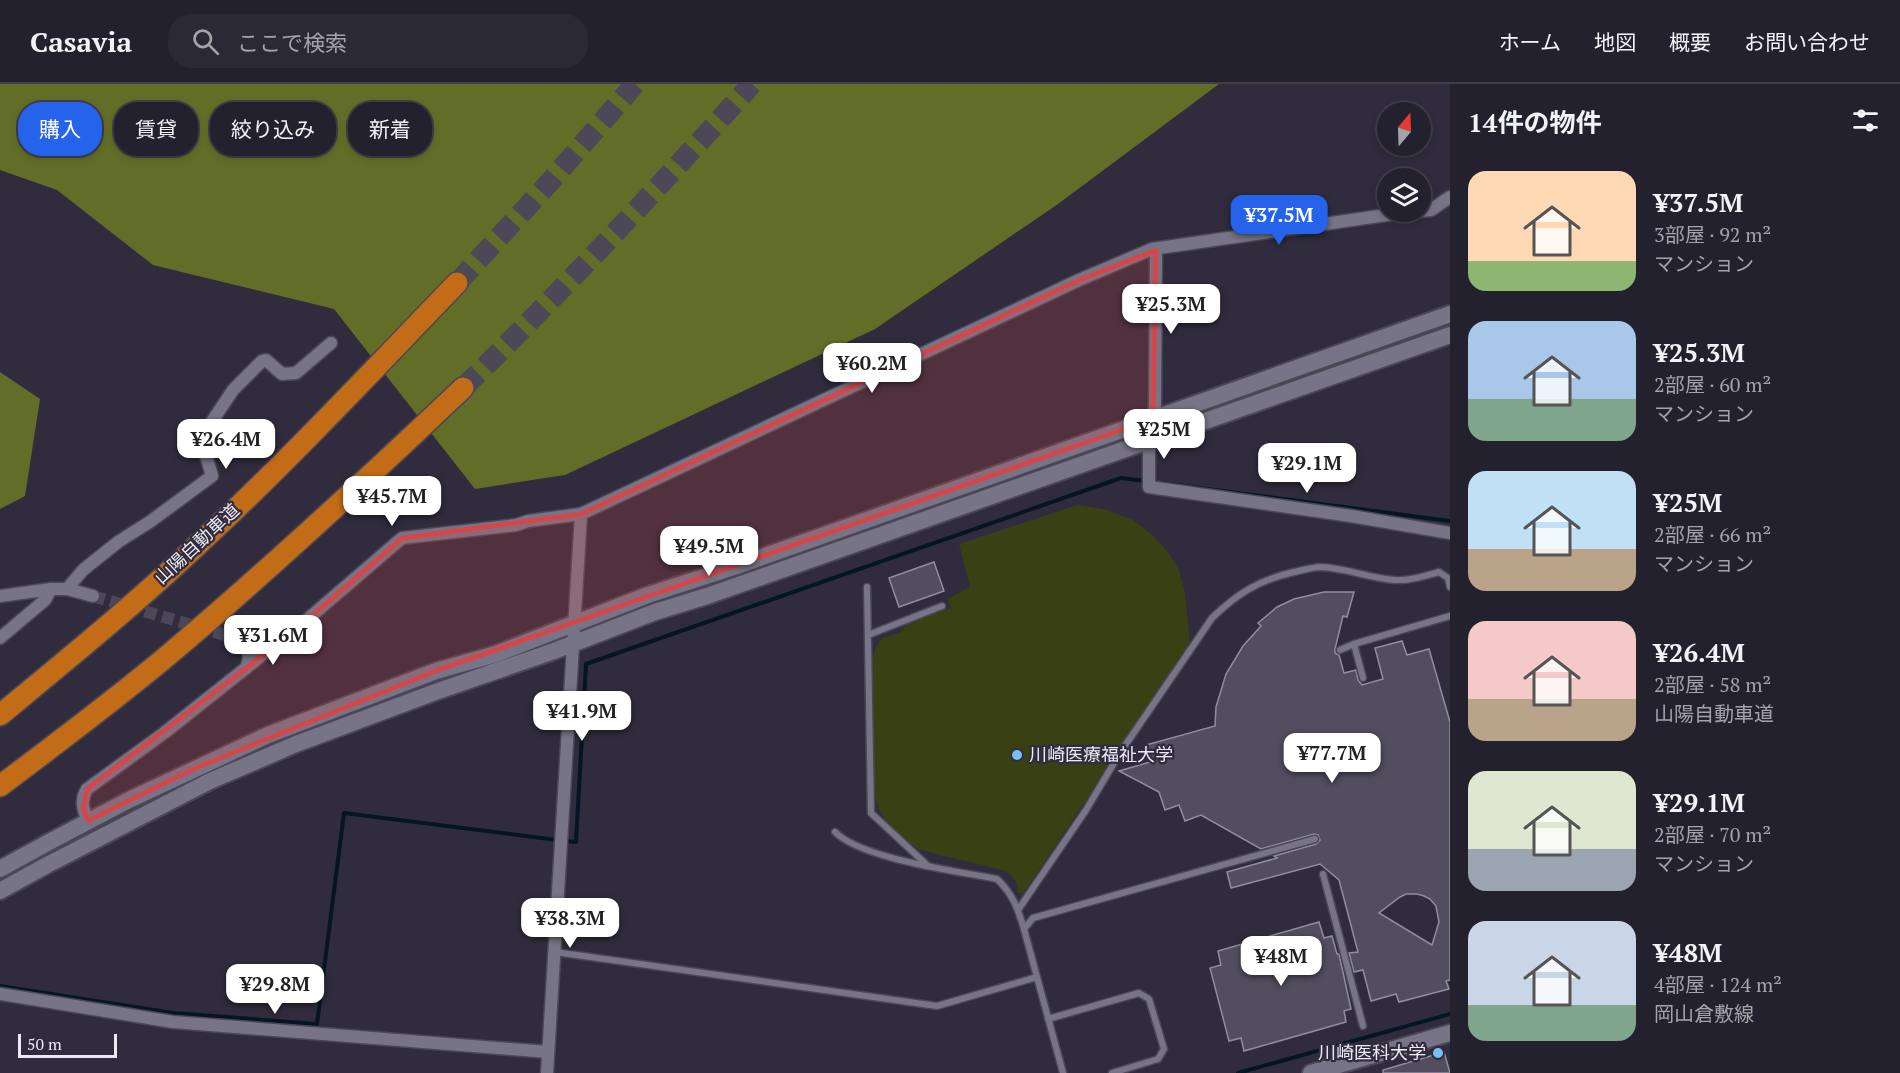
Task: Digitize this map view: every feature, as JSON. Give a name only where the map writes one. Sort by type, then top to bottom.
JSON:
[{"type":"highway","name":"山陽自動車道","points":[[0,715],[203,540],[284,462],[458,283]]},
{"type":"highway","points":[[0,786],[165,658],[329,514],[463,388]]},
{"type":"street","points":[[1431,210],[1450,197]]},
{"type":"street","points":[[246,668],[249,653],[239,640],[266,645],[288,636],[402,538],[516,525],[528,521],[581,514],[1079,280],[1152,249],[1377,217]]},
{"type":"street","points":[[1156,250],[1155,406],[1149,452],[1149,487],[1351,516],[1450,533]]},
{"type":"street","points":[[0,869],[88,821],[268,735],[436,671],[496,654],[648,595],[734,567],[1450,314]]},
{"type":"street","points":[[0,891],[232,772],[338,728],[655,612],[707,596],[1450,335]]},
{"type":"street","points":[[67,589],[83,570],[118,542],[212,476],[201,438],[233,390],[262,361],[271,362],[282,374],[296,373],[331,343]]},
{"type":"street","points":[[547,1073],[581,514]]},
{"type":"street","points":[[0,638],[45,600],[51,589]]},
{"type":"street","points":[[0,596],[67,589],[93,596]]},
{"type":"street","points":[[88,821],[83,808],[82,796],[87,789],[164,733],[279,640]]},
{"type":"street","points":[[0,994],[173,1022],[548,1052]]},
{"type":"street","points":[[1317,1072],[1450,1033]]},
{"type":"lane","points":[[1018,910],[1086,810],[1120,753],[1212,618],[1228,602],[1243,591],[1270,578],[1319,567],[1396,580],[1439,572],[1448,578],[1450,587]]},
{"type":"lane","points":[[867,587],[871,813],[927,865]]},
{"type":"lane","points":[[868,635],[942,606]]},
{"type":"lane","points":[[1340,650],[1450,616]]},
{"type":"lane","points":[[1354,644],[1363,678]]},
{"type":"lane","points":[[835,832],[843,840],[887,857],[997,879],[1008,889],[1024,929],[1063,1073]]},
{"type":"lane","points":[[1024,929],[1033,918],[1315,839]]},
{"type":"lane","points":[[1323,874],[1363,1026]]},
{"type":"lane","points":[[554,952],[937,1006],[1037,977]]},
{"type":"lane","points":[[1048,1019],[1138,993],[1149,999],[1164,1050],[1158,1059],[1112,1073]]},
{"type":"highlighted area","points":[[1156,250],[1153,419],[436,671],[198,767],[88,821],[83,809],[87,789],[288,636],[402,538],[581,514],[1079,280]]},
{"type":"green space","points":[[0,84],[1219,84],[1058,204],[875,329],[565,475],[475,489],[334,309],[153,265],[57,190],[0,170]]},
{"type":"green space","points":[[0,372],[40,399],[25,496],[0,509]]},
{"type":"green space","points":[[1077,505],[1104,509],[1133,520],[1150,533],[1168,552],[1179,570],[1185,592],[1190,645],[1023,894],[1018,893],[1015,880],[1006,871],[920,850],[904,840],[889,826],[874,795],[871,661],[877,645],[884,637],[899,633],[910,621],[951,608],[947,599],[970,587],[959,544]]},
{"type":"building","points":[[934,562],[944,591],[899,607],[889,578]]},
{"type":"building","points":[[1324,592],[1354,592],[1347,617],[1343,616],[1335,653],[1339,655],[1344,673],[1356,670],[1358,680],[1362,685],[1383,679],[1375,648],[1402,641],[1407,655],[1429,649],[1450,722],[1450,980],[1446,981],[1449,989],[1399,1002],[1396,994],[1371,1001],[1363,970],[1354,972],[1349,953],[1358,952],[1339,880],[1320,864],[1231,888],[1227,872],[1316,844],[1320,840],[1318,835],[1314,834],[1261,849],[1201,815],[1185,821],[1179,805],[1165,810],[1159,792],[1119,771],[1150,762],[1146,745],[1215,726],[1216,707],[1226,674],[1243,646],[1261,626],[1258,623],[1277,607],[1294,599]],"holes":[[[1406,894],[1417,894],[1430,899],[1436,906],[1439,922],[1432,945],[1379,913],[1400,897]]]},
{"type":"building","points":[[1319,922],[1324,938],[1332,936],[1337,954],[1339,954],[1351,1009],[1344,1011],[1346,1022],[1244,1051],[1241,1038],[1229,1041],[1210,968],[1221,965],[1218,951]]},
{"type":"building","name":"川崎医科大学","points":[[1444,1052],[1450,1073],[1383,1073],[1383,1070]]},
{"type":"waterway","points":[[565,841],[576,842],[586,664],[1121,478],[1146,481]]},
{"type":"waterway","points":[[1162,483],[1450,521]]},
{"type":"waterway","points":[[0,986],[173,1013],[317,1024],[344,813],[557,840]]},
{"type":"waterway","points":[[1238,1073],[1450,1014]]},
{"type":"tunnel","points":[[457,283],[548,184],[635,84]]},
{"type":"tunnel","points":[[463,388],[610,238],[752,84]]},
{"type":"tunnel","points":[[93,596],[235,638]]},
{"type":"place","name":"川崎医療福祉大学","points":[[1017,755]]},
{"type":"place","name":"川崎医科大学","points":[[1438,1053]]}]
